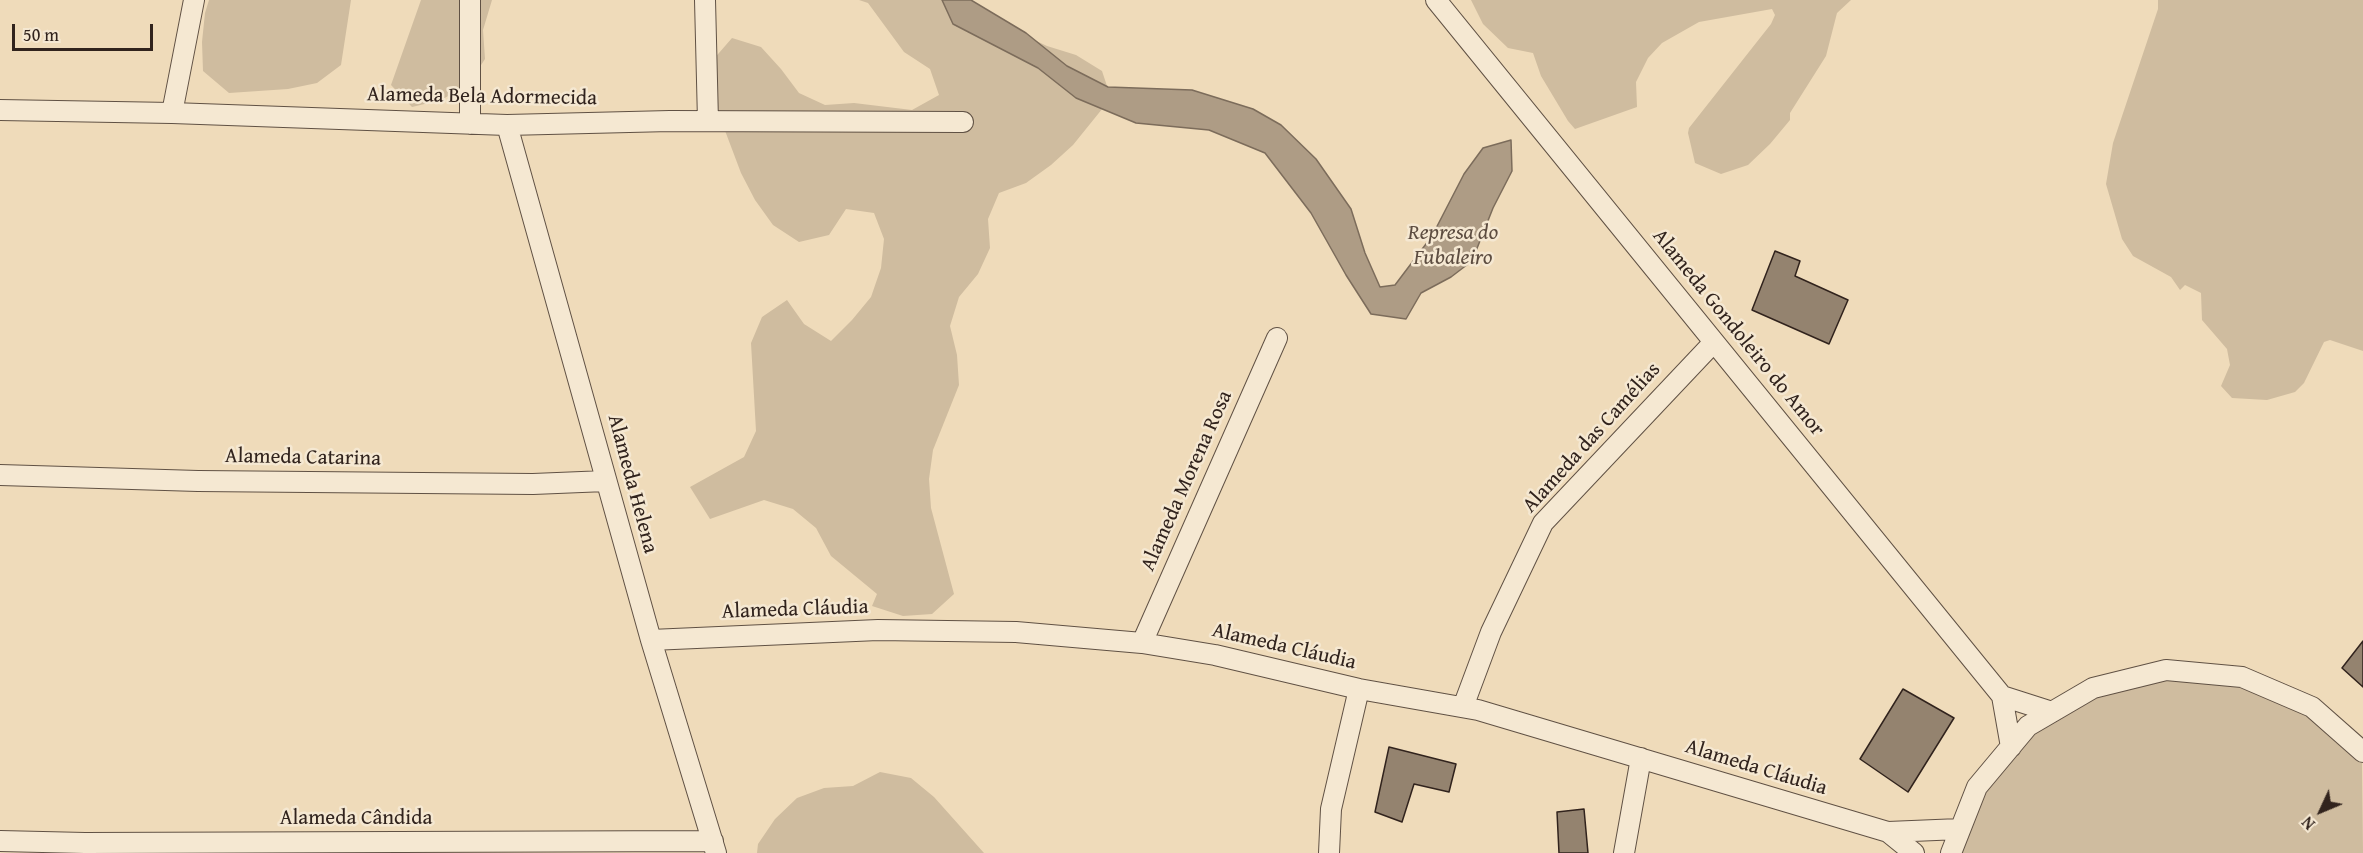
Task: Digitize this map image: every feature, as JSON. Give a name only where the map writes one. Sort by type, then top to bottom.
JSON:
[{"type":"street","points":[[172,113],[194,0]]},
{"type":"street","points":[[470,0],[470,124]]},
{"type":"street","points":[[705,0],[708,122]]},
{"type":"street","name":"Alameda Gondoleiro do Amor","points":[[1436,0],[2002,696],[2011,747]]},
{"type":"street","name":"Alameda Bela Adormecida","points":[[0,110],[172,113],[507,126],[708,122],[963,122]]},
{"type":"street","name":"Alameda Helena","points":[[507,126],[651,640],[714,847]]},
{"type":"street","name":"Alameda Morena Rosa","points":[[1142,643],[1277,338]]},
{"type":"street","name":"Alameda das Camélias","points":[[1463,707],[1491,632],[1543,523],[1714,342]]},
{"type":"street","name":"Alameda Catarina","points":[[0,475],[198,481],[533,484],[606,481]]},
{"type":"street","name":"Alameda Cláudia","points":[[651,640],[878,630],[1016,632],[1142,643],[1215,655],[1359,689],[1463,707],[1888,832]]},
{"type":"street","points":[[1951,853],[1977,787],[2028,726],[2093,688],[2166,670],[2242,677],[2312,707],[2363,752]]},
{"type":"street","points":[[1329,853],[1331,809],[1359,689]]},
{"type":"street","points":[[2002,696],[2052,712]]},
{"type":"street","points":[[1624,853],[1641,758]]},
{"type":"street","points":[[1888,832],[1960,829]]},
{"type":"street","points":[[1888,832],[1914,853]]},
{"type":"street","name":"Alameda Cândida","points":[[0,841],[714,847]]},
{"type":"shaded area","points":[[209,0],[351,0],[341,65],[317,83],[288,89],[229,93],[203,71],[202,42],[205,13]]},
{"type":"shaded area","points":[[421,0],[492,0],[483,30],[485,59],[468,85],[441,100],[412,107],[391,85]]},
{"type":"shaded area","points":[[859,0],[964,0],[992,20],[1047,46],[1076,55],[1102,71],[1111,98],[1073,145],[1051,165],[1026,183],[999,193],[988,219],[990,248],[978,274],[959,297],[950,326],[957,355],[959,385],[933,450],[929,479],[931,508],[954,594],[932,614],[903,616],[872,606],[877,594],[831,556],[816,528],[793,509],[764,500],[710,519],[690,487],[744,457],[756,431],[751,343],[762,317],[787,300],[804,324],[831,341],[871,297],[881,268],[884,239],[874,213],[846,209],[829,235],[799,242],[773,225],[755,200],[741,173],[721,120],[714,90],[712,61],[732,38],[761,47],[799,93],[825,105],[854,103],[912,110],[939,95],[930,69],[904,52],[868,3]]},
{"type":"shaded area","points":[[1471,0],[1851,0],[1837,13],[1826,56],[1790,113],[1790,120],[1748,165],[1721,174],[1695,163],[1688,133],[1689,128],[1771,24],[1775,15],[1772,9],[1699,22],[1662,43],[1648,58],[1636,82],[1637,107],[1575,129],[1541,76],[1533,53],[1508,48],[1483,24]]},
{"type":"shaded area","points":[[2158,0],[2363,0],[2363,351],[2330,340],[2324,342],[2304,383],[2295,392],[2267,400],[2232,398],[2221,386],[2230,365],[2227,349],[2202,320],[2201,293],[2185,285],[2180,290],[2171,277],[2133,256],[2122,239],[2106,184],[2113,143],[2158,9]]},
{"type":"shaded area","points":[[2167,679],[2240,686],[2307,714],[2362,762],[2363,853],[1959,853],[1984,791],[2033,733],[2096,695]]},
{"type":"shaded area","points":[[880,772],[911,778],[934,797],[984,853],[757,853],[758,844],[775,819],[797,798],[824,788],[853,786]]},
{"type":"water","name":"Represa do Fubaleiro","points":[[942,0],[971,0],[1026,33],[1067,66],[1108,87],[1192,90],[1253,109],[1281,125],[1316,159],[1351,209],[1365,253],[1380,287],[1395,285],[1432,236],[1464,174],[1483,148],[1511,140],[1512,171],[1493,208],[1472,261],[1451,277],[1421,293],[1406,319],[1371,314],[1311,213],[1265,153],[1209,130],[1136,123],[1076,98],[1038,68],[953,24]]},
{"type":"building","points":[[1775,251],[1800,261],[1795,276],[1848,300],[1829,344],[1752,310]]},
{"type":"building","points":[[2363,641],[2363,687],[2342,668]]},
{"type":"building","points":[[1903,689],[1954,718],[1908,792],[1860,759]]},
{"type":"building","points":[[1389,747],[1456,764],[1449,792],[1414,784],[1402,822],[1375,812]]},
{"type":"building","points":[[1584,809],[1588,853],[1559,853],[1557,812]]}]
